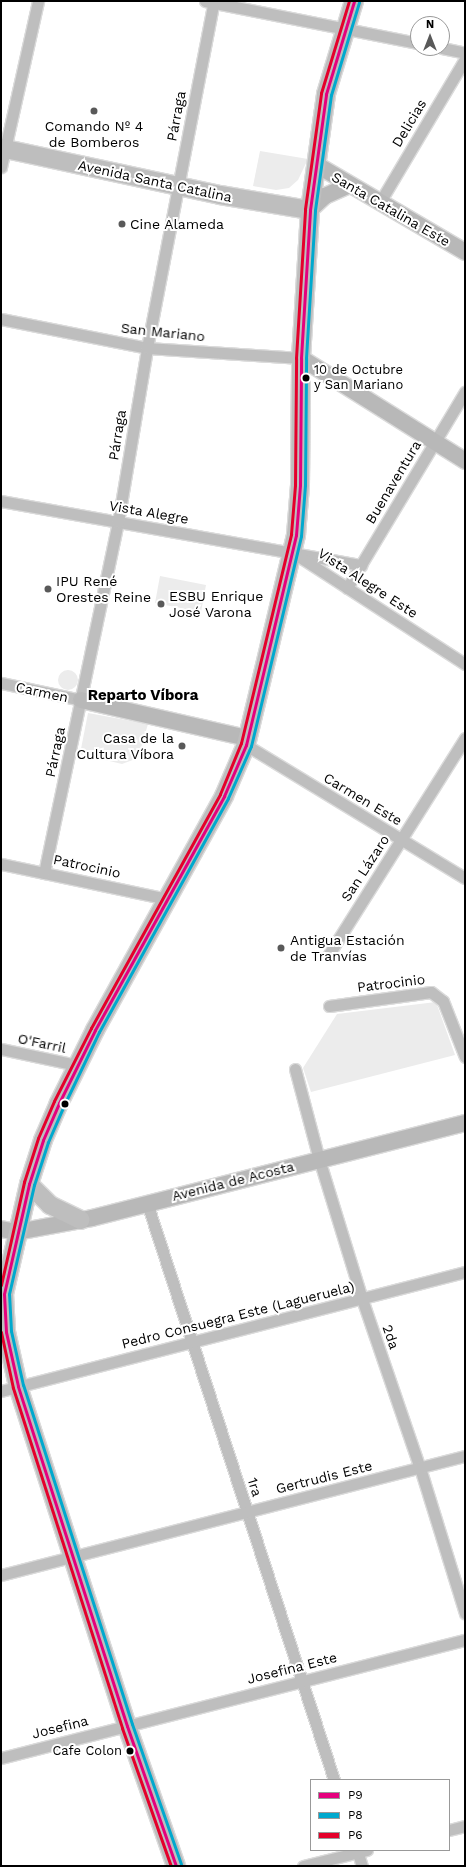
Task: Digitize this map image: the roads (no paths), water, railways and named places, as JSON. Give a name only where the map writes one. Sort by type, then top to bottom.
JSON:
[{"type":"main road","points":[[176,1866],[127,1726],[18,1386],[6,1332],[4,1294],[9,1231],[29,1184],[43,1140],[76,1066],[224,796],[246,741],[293,552],[300,485],[301,358],[310,210],[326,94],[344,27],[354,1]]},
{"type":"main road","name":"Avenida Santa Catalina","points":[[3,149],[178,186],[310,210]]},
{"type":"main road","points":[[266,203],[296,195],[316,173]]},
{"type":"main road","points":[[29,1184],[50,1205],[81,1220]]},
{"type":"street","points":[[1,167],[3,149],[38,1]]},
{"type":"street","points":[[211,2],[344,27],[410,41]]},
{"type":"street","name":"Párraga","points":[[44,873],[118,522],[147,348],[211,2]]},
{"type":"street","points":[[450,50],[465,53]]},
{"type":"street","name":"Delicias","points":[[380,202],[465,59]]},
{"type":"street","name":"Santa Catalina Este","points":[[316,173],[350,185],[465,252]]},
{"type":"street","points":[[310,210],[325,196],[350,185]]},
{"type":"street","name":"San Mariano","points":[[1,319],[147,348],[301,358]]},
{"type":"street","points":[[301,358],[465,461]]},
{"type":"street","name":"Buenaventura","points":[[347,588],[465,392]]},
{"type":"street","name":"Vista Alegre","points":[[1,501],[293,552]]},
{"type":"street","name":"Vista Alegre Este","points":[[293,552],[361,565]]},
{"type":"street","name":"Vista Alegre Este","points":[[293,552],[465,664]]},
{"type":"street","name":"Carmen","points":[[1,683],[81,700],[246,741]]},
{"type":"street","name":"San Lázaro","points":[[329,954],[465,738]]},
{"type":"street","name":"Carmen Este","points":[[246,741],[401,840],[465,878]]},
{"type":"street","name":"Patrocinio","points":[[1,864],[167,899]]},
{"type":"street","name":"Patrocinio","points":[[329,1006],[431,992],[443,1001],[465,1057]]},
{"type":"street","name":"O'Farril","points":[[1,1049],[76,1066]]},
{"type":"street","name":"2da","points":[[295,1069],[319,1159],[362,1299],[420,1468],[465,1613]]},
{"type":"street","name":"Avenida de Acosta","points":[[9,1231],[81,1220],[465,1123]]},
{"type":"street","name":"1ra","points":[[147,1203],[334,1779]]},
{"type":"street","name":"Pedro Consuegra Este (Lagueruela)","points":[[1,1391],[465,1272]]},
{"type":"street","name":"Gertrudis Este","points":[[1,1575],[465,1456]]},
{"type":"street","name":"Josefina Este","points":[[127,1726],[465,1640]]},
{"type":"street","name":"Josefina","points":[[1,1758],[127,1726]]},
{"type":"street","points":[[450,1830],[465,1826]]},
{"type":"street","points":[[303,1866],[360,1851],[362,1866]]},
{"type":"place","name":"Comando Nº 4 de Bomberos","points":[[94,111]]},
{"type":"place","name":"Cine Alameda","points":[[122,224]]},
{"type":"place","name":"10 de Octubre y San Mariano","points":[[306,378]]},
{"type":"place","name":"IPU René Orestes Reine","points":[[48,589]]},
{"type":"place","name":"ESBU Enrique José Varona","points":[[161,604]]},
{"type":"place","name":"Casa de la Cultura Víbora","points":[[182,746]]},
{"type":"place","name":"Antigua Estación de Tranvías","points":[[281,948]]},
{"type":"place","name":"Cafe Colon","points":[[130,1751]]},
{"type":"district","name":"Reparto Víbora","points":[[143,696]]}]
